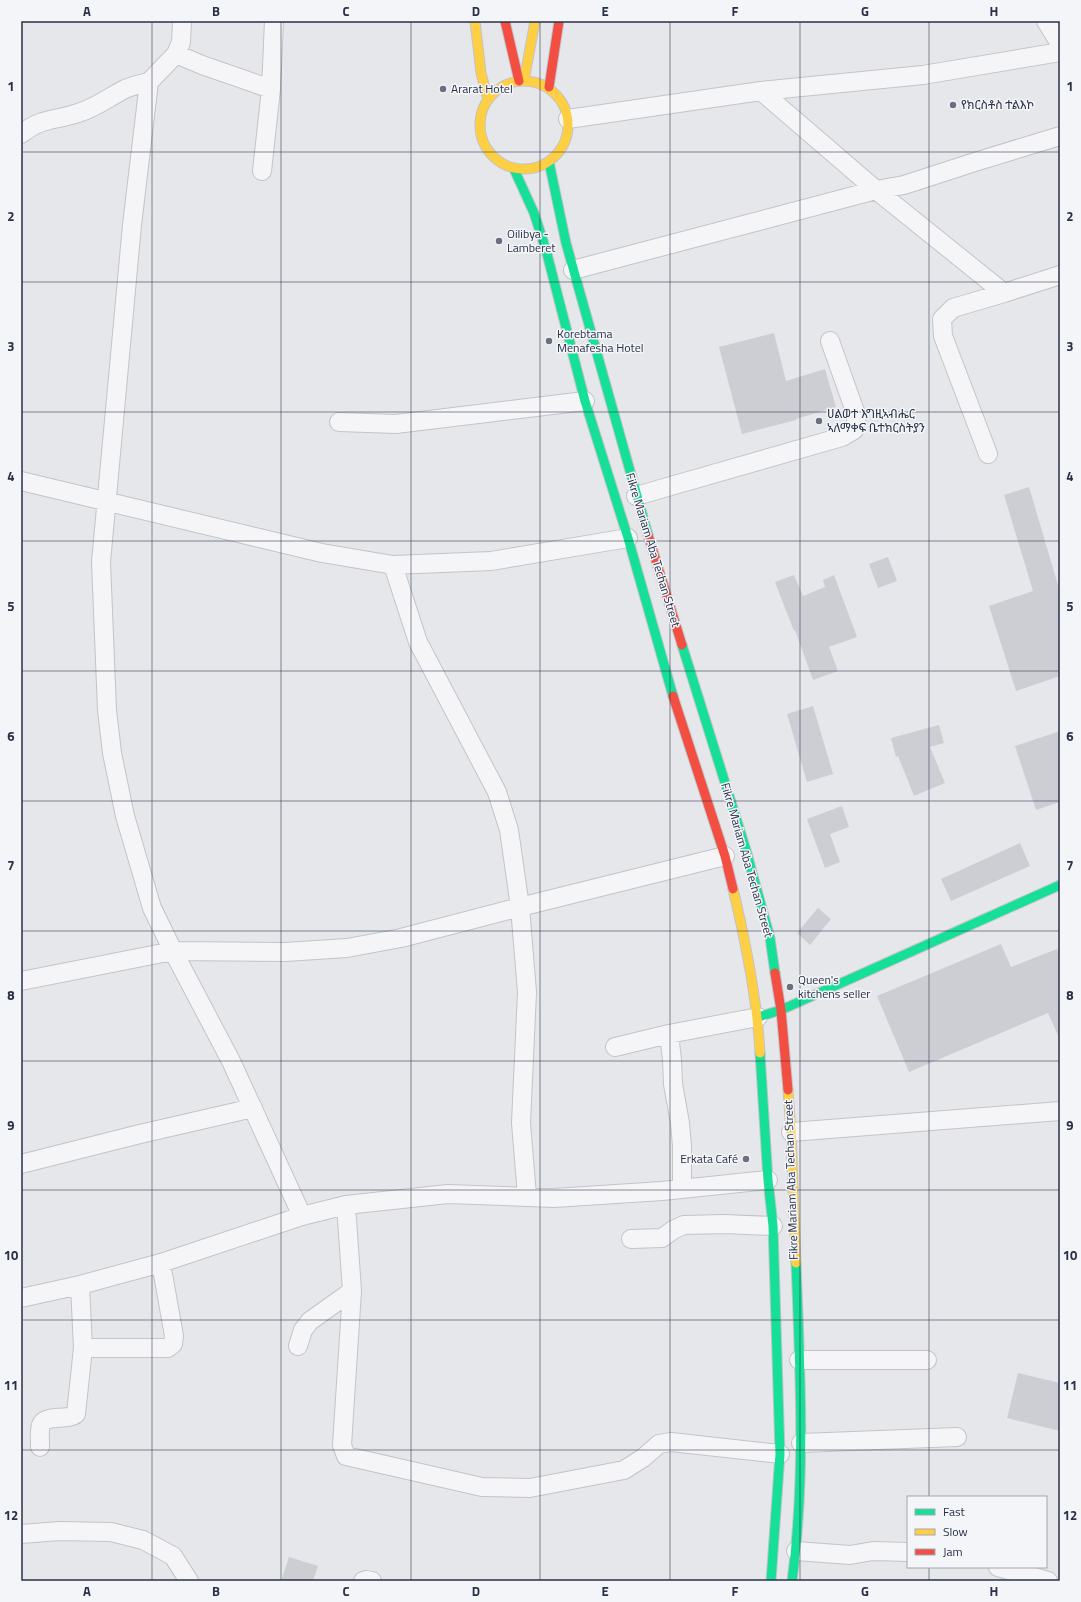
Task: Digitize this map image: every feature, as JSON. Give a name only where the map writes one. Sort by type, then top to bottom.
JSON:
[{"type":"main road","points":[[474,21],[481,73],[488,100]]},
{"type":"main road","points":[[505,21],[521,81]]},
{"type":"main road","points":[[521,81],[535,21]]},
{"type":"main road","points":[[549,87],[560,21]]},
{"type":"main road","points":[[521,81],[532,81],[549,87],[564,104],[569,130],[565,143],[559,154],[538,168],[526,170],[514,169],[501,163],[490,154],[483,142],[480,128],[482,114],[488,100],[497,90],[508,84],[521,81]]},
{"type":"main road","name":"Fikre Mariam Aba Techan Street","points":[[549,162],[573,270],[636,496],[759,894],[770,938],[781,1010],[790,1132],[791,1372],[780,1454],[771,1581]]},
{"type":"main road","name":"Fikre Mariam Aba Techan Street","points":[[514,169],[534,213],[542,237],[585,400],[628,538],[676,706],[725,856],[746,941],[758,1017],[768,1180],[773,1226],[801,1443],[796,1551],[792,1581]]},
{"type":"main road","points":[[758,1017],[781,1010],[1060,885]]},
{"type":"street","points":[[21,134],[32,125],[47,119],[79,113],[103,103],[126,89],[148,82],[176,54],[181,42],[182,21]]},
{"type":"street","points":[[262,171],[271,89],[274,21]]},
{"type":"street","points":[[1046,21],[1060,44]]},
{"type":"street","points":[[568,119],[761,91],[923,75],[1060,52]]},
{"type":"street","points":[[176,54],[202,65],[271,89]]},
{"type":"street","points":[[148,82],[132,225],[101,562],[107,710],[112,753],[125,816],[152,908],[231,1060],[302,1216]]},
{"type":"street","points":[[761,91],[876,190],[1004,293]]},
{"type":"street","points":[[573,270],[876,190],[904,185],[1060,136]]},
{"type":"street","points":[[988,454],[943,336],[942,319],[953,308],[1060,275]]},
{"type":"street","points":[[636,496],[842,437],[854,430],[857,416],[830,342]]},
{"type":"street","points":[[339,422],[396,424],[585,400]]},
{"type":"street","points":[[21,481],[107,500],[322,553],[393,565],[491,561],[628,538]]},
{"type":"street","points":[[393,565],[418,642],[497,792],[509,830],[520,907],[526,992],[521,1123],[527,1196]]},
{"type":"street","points":[[22,976],[173,951],[285,952],[347,948],[401,938],[725,856]]},
{"type":"street","points":[[615,1047],[669,1034],[758,1017]]},
{"type":"street","points":[[669,1034],[673,1084],[680,1123],[682,1146],[682,1190]]},
{"type":"street","points":[[21,1164],[140,1134],[253,1108]]},
{"type":"street","points":[[790,1132],[1060,1111]]},
{"type":"street","points":[[21,1298],[80,1285],[161,1263],[302,1216],[346,1205],[448,1194],[554,1198],[682,1190],[768,1180]]},
{"type":"street","points":[[346,1205],[352,1291],[342,1445],[346,1456],[482,1487],[530,1488],[624,1470],[643,1458],[658,1444],[671,1442],[780,1454]]},
{"type":"street","points":[[631,1239],[662,1238],[673,1230],[684,1225],[724,1224],[773,1226]]},
{"type":"street","points":[[82,1348],[168,1348],[173,1344],[174,1336],[161,1263]]},
{"type":"street","points":[[40,1447],[42,1422],[46,1419],[72,1417],[76,1414],[82,1348],[80,1285]]},
{"type":"street","points":[[298,1346],[303,1330],[310,1321],[352,1291]]},
{"type":"street","points":[[791,1372],[927,1360]]},
{"type":"street","points":[[801,1443],[957,1437]]},
{"type":"street","points":[[21,1534],[60,1531],[111,1532],[143,1540],[172,1556],[189,1581]]},
{"type":"street","points":[[796,1551],[850,1555],[873,1551],[907,1552]]},
{"type":"street","points":[[1002,1568],[1048,1581]]},
{"type":"street","points":[[363,1581],[372,1581]]},
{"type":"building","points":[[774,333],[786,381],[825,369],[836,407],[796,420],[742,434],[719,347]]},
{"type":"building","points":[[1029,487],[1060,592],[1060,676],[1016,691],[989,606],[1033,591],[1004,495]]},
{"type":"building","points":[[888,557],[897,581],[878,588],[869,564]]},
{"type":"building","points":[[794,575],[803,596],[825,587],[823,580],[834,575],[857,637],[829,647],[838,671],[813,680],[795,630],[794,631],[775,582]]},
{"type":"building","points":[[813,706],[833,774],[807,782],[787,714]]},
{"type":"building","points":[[939,725],[944,743],[930,747],[945,783],[914,796],[898,756],[896,757],[891,738]]},
{"type":"building","points":[[1060,731],[1060,802],[1036,810],[1015,746]]},
{"type":"building","points":[[842,806],[849,827],[830,834],[840,862],[825,868],[807,819]]},
{"type":"building","points":[[1020,843],[1030,866],[951,901],[941,879]]},
{"type":"building","points":[[818,908],[831,919],[810,945],[797,933]]},
{"type":"building","points":[[1001,944],[1011,967],[1057,949],[1060,957],[1060,1040],[1048,1013],[909,1072],[877,996]]},
{"type":"building","points":[[1018,1373],[1060,1383],[1060,1431],[1007,1418]]},
{"type":"building","points":[[289,1557],[318,1566],[313,1581],[281,1581]]},
{"type":"traffic: fast","points":[[549,162],[566,243],[648,535]]},
{"type":"traffic: fast","points":[[514,169],[534,213],[546,250],[585,401],[628,538],[673,696]]},
{"type":"traffic: fast","points":[[682,645],[746,850],[770,938],[775,973]]},
{"type":"traffic: fast","points":[[758,1017],[781,1010],[1060,885]]},
{"type":"traffic: fast","points":[[760,1053],[768,1180],[773,1226],[780,1454],[771,1581]]},
{"type":"traffic: fast","points":[[792,1581],[799,1502],[801,1422],[796,1263]]},
{"type":"traffic: slow","points":[[475,21],[481,73],[488,100]]},
{"type":"traffic: slow","points":[[524,81],[535,21]]},
{"type":"traffic: slow","points":[[524,81],[541,84],[549,88],[561,100],[565,108],[568,125],[565,142],[561,150],[549,162],[541,166],[524,169],[507,166],[499,162],[487,150],[483,142],[480,125],[483,108],[487,100],[499,88],[507,84],[524,81]]},
{"type":"traffic: slow","points":[[733,889],[750,970],[759,1032],[760,1053]]},
{"type":"traffic: slow","points":[[788,1090],[796,1263]]},
{"type":"traffic: jam","points":[[505,21],[519,81]]},
{"type":"traffic: jam","points":[[549,87],[559,21]]},
{"type":"traffic: jam","points":[[648,535],[682,645]]},
{"type":"traffic: jam","points":[[673,696],[725,856],[733,889]]},
{"type":"traffic: jam","points":[[775,973],[781,1010],[788,1090]]},
{"type":"place","name":"Ararat Hotel","points":[[443,89]]},
{"type":"place","name":"የክርስቶስ ተልእኮ","points":[[953,105]]},
{"type":"place","name":"Oilibya - Lamberet","points":[[499,241]]},
{"type":"place","name":"Korebtama Menafesha Hotel","points":[[549,341]]},
{"type":"place","name":"ሀልወተ እግዚኣብሔር ኣለማቀፍ ቤተክርስትያን","points":[[819,421]]},
{"type":"place","name":"Queen's kitchens seller","points":[[790,987]]},
{"type":"place","name":"Erkata Café","points":[[746,1159]]}]
